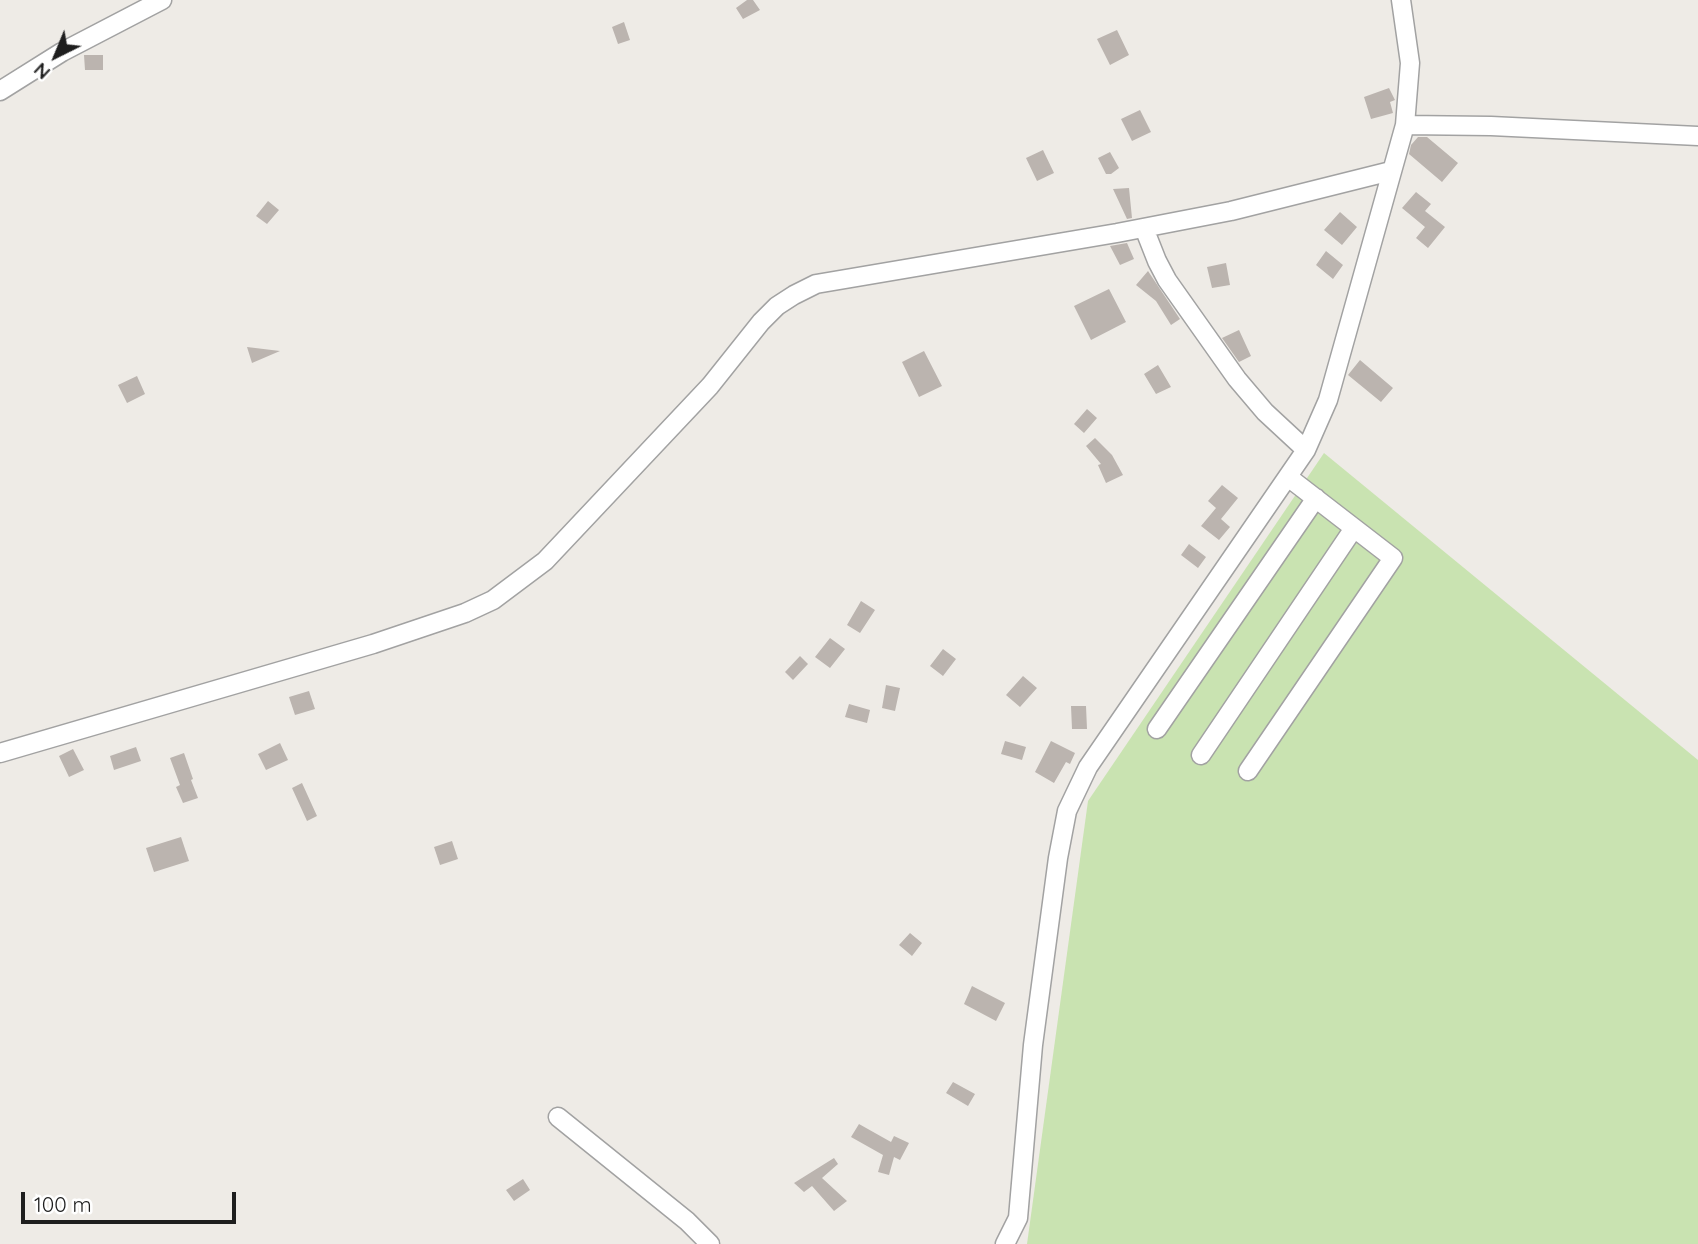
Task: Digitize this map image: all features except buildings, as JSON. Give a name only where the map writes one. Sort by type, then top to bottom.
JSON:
[{"type":"street","points":[[0,90],[62,52],[162,0]]},
{"type":"street","points":[[1005,1244],[1018,1218],[1033,1045],[1056,871],[1067,811],[1088,767],[1306,450],[1328,400],[1405,125],[1410,63],[1401,0]]},
{"type":"street","points":[[1405,125],[1698,136]]},
{"type":"street","points":[[0,752],[373,643],[465,613],[493,600],[544,561],[710,386],[761,321],[794,295],[816,284],[1231,211],[1391,171]]},
{"type":"street","points":[[1144,228],[1167,280],[1237,379],[1265,412],[1306,450]]},
{"type":"street","points":[[1248,771],[1393,558],[1288,477]]},
{"type":"street","points":[[1157,729],[1316,498]]},
{"type":"street","points":[[1201,755],[1354,528]]},
{"type":"street","points":[[558,1117],[687,1221],[710,1244]]},
{"type":"green space","points":[[1324,453],[1698,760],[1698,1244],[1027,1244],[1088,801]]}]
